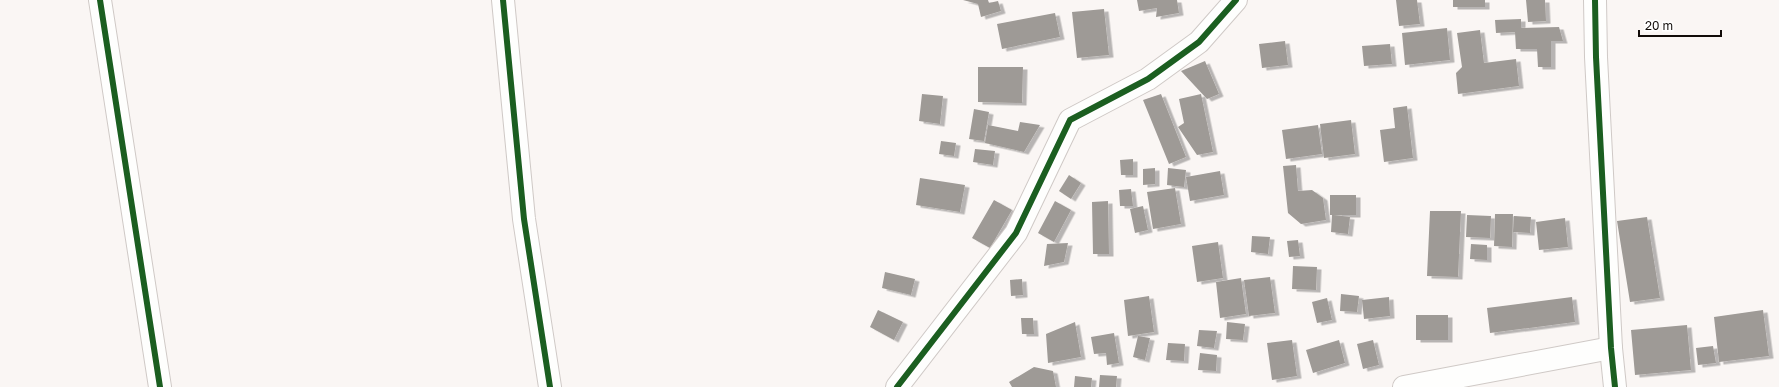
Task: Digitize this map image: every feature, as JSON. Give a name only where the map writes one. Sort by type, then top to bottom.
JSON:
[{"type":"street","points":[[100,0],[160,387]]},
{"type":"street","points":[[503,0],[524,219],[550,387]]},
{"type":"street","points":[[897,387],[1016,233],[1070,120],[1148,79],[1199,42],[1236,0]]},
{"type":"street","points":[[1595,0],[1596,57],[1611,348],[1615,387]]},
{"type":"street","points":[[1404,387],[1611,348]]},
{"type":"building","points":[[963,0],[988,0],[989,3],[998,1],[1001,11],[981,17],[978,4]]},
{"type":"building","points":[[1137,0],[1177,0],[1179,13],[1156,17],[1157,8],[1139,11]]},
{"type":"building","points":[[1396,0],[1417,0],[1420,24],[1399,26]]},
{"type":"building","points":[[1453,0],[1485,0],[1485,7],[1453,7]]},
{"type":"building","points":[[1526,0],[1545,0],[1546,21],[1528,22]]},
{"type":"building","points":[[1104,9],[1109,55],[1077,58],[1072,12]]},
{"type":"building","points":[[1055,13],[1060,37],[1002,49],[997,24]]},
{"type":"building","points":[[1521,19],[1521,28],[1559,27],[1563,41],[1551,41],[1551,67],[1538,67],[1537,49],[1516,49],[1515,32],[1496,33],[1495,20]]},
{"type":"building","points":[[1447,28],[1450,60],[1405,65],[1402,33]]},
{"type":"building","points":[[1480,30],[1484,63],[1516,59],[1519,86],[1458,94],[1456,73],[1462,67],[1457,33]]},
{"type":"building","points":[[1285,41],[1288,65],[1262,68],[1259,44]]},
{"type":"building","points":[[1390,44],[1392,64],[1364,66],[1362,46]]},
{"type":"building","points":[[1205,61],[1219,94],[1207,99],[1181,71]]},
{"type":"building","points":[[978,67],[1023,67],[1022,103],[978,102]]},
{"type":"building","points":[[922,94],[943,96],[940,124],[919,121]]},
{"type":"building","points":[[1161,94],[1186,157],[1169,164],[1143,100]]},
{"type":"building","points":[[1201,94],[1213,152],[1197,155],[1178,127],[1184,123],[1179,99]]},
{"type":"building","points":[[1407,106],[1413,158],[1384,162],[1380,130],[1395,128],[1393,108]]},
{"type":"building","points":[[974,109],[989,112],[984,141],[969,139]]},
{"type":"building","points":[[1351,120],[1355,154],[1324,158],[1320,124]]},
{"type":"building","points":[[1020,122],[1040,125],[1024,152],[985,143],[988,125],[1018,131]]},
{"type":"building","points":[[1318,125],[1322,154],[1286,159],[1282,130]]},
{"type":"building","points":[[941,141],[956,143],[954,156],[939,154]]},
{"type":"building","points":[[975,149],[995,151],[993,165],[973,162]]},
{"type":"building","points":[[1133,159],[1133,175],[1121,175],[1120,160]]},
{"type":"building","points":[[1296,165],[1298,191],[1312,190],[1323,198],[1326,220],[1301,224],[1288,213],[1283,166]]},
{"type":"building","points":[[1155,168],[1155,184],[1143,185],[1143,169]]},
{"type":"building","points":[[1168,168],[1186,170],[1184,187],[1167,185]]},
{"type":"building","points":[[1220,171],[1224,195],[1190,201],[1186,177]]},
{"type":"building","points":[[1069,175],[1081,183],[1071,199],[1059,191]]},
{"type":"building","points":[[920,178],[965,185],[960,212],[916,205]]},
{"type":"building","points":[[1175,188],[1181,224],[1153,229],[1147,192]]},
{"type":"building","points":[[1131,189],[1133,206],[1120,206],[1119,190]]},
{"type":"building","points":[[1330,195],[1356,195],[1356,215],[1334,215],[1350,217],[1348,234],[1331,232],[1332,215],[1330,215]]},
{"type":"building","points":[[994,200],[1012,210],[990,248],[972,238]]},
{"type":"building","points":[[1055,201],[1071,210],[1054,242],[1038,233]]},
{"type":"building","points":[[1108,201],[1109,254],[1093,254],[1092,202]]},
{"type":"building","points":[[1143,206],[1148,230],[1135,233],[1130,209]]},
{"type":"building","points":[[1430,211],[1461,211],[1458,277],[1427,276]]},
{"type":"building","points":[[1495,214],[1513,214],[1512,247],[1494,246]]},
{"type":"building","points":[[1467,215],[1491,216],[1490,238],[1466,237]]},
{"type":"building","points":[[1514,216],[1531,217],[1530,233],[1513,232]]},
{"type":"building","points":[[1647,217],[1660,298],[1630,302],[1617,221]]},
{"type":"building","points":[[1565,218],[1568,247],[1539,250],[1536,222]]},
{"type":"building","points":[[1252,236],[1270,237],[1268,254],[1251,252]]},
{"type":"building","points":[[1298,240],[1300,256],[1289,257],[1287,241]]},
{"type":"building","points":[[1218,242],[1223,278],[1197,282],[1192,246]]},
{"type":"building","points":[[1068,243],[1064,262],[1044,266],[1047,244]]},
{"type":"building","points":[[1471,244],[1487,245],[1487,260],[1470,259]]},
{"type":"building","points":[[1293,266],[1317,267],[1316,290],[1292,289]]},
{"type":"building","points":[[885,272],[915,279],[911,295],[882,288]]},
{"type":"building","points":[[1270,277],[1275,313],[1249,316],[1244,280]]},
{"type":"building","points":[[1241,278],[1246,314],[1220,318],[1216,282]]},
{"type":"building","points":[[1022,279],[1023,295],[1011,296],[1010,280]]},
{"type":"building","points":[[1341,294],[1359,296],[1357,312],[1340,311]]},
{"type":"building","points":[[1149,296],[1154,332],[1128,336],[1124,300]]},
{"type":"building","points":[[1389,297],[1390,316],[1364,319],[1362,300]]},
{"type":"building","points":[[1572,297],[1575,322],[1490,333],[1487,308]]},
{"type":"building","points":[[1327,298],[1332,320],[1317,323],[1312,302]]},
{"type":"building","points":[[878,310],[903,322],[894,340],[870,327]]},
{"type":"building","points":[[1763,310],[1769,356],[1719,362],[1714,317]]},
{"type":"building","points":[[1416,315],[1448,315],[1448,340],[1416,340]]},
{"type":"building","points":[[1021,318],[1033,318],[1034,334],[1022,334]]},
{"type":"building","points":[[1075,322],[1081,357],[1048,363],[1046,334]]},
{"type":"building","points":[[1227,322],[1245,324],[1243,340],[1226,339]]},
{"type":"building","points":[[1687,325],[1691,370],[1635,375],[1631,330]]},
{"type":"building","points":[[1199,330],[1217,331],[1214,348],[1197,346]]},
{"type":"building","points":[[1114,333],[1119,363],[1107,365],[1106,353],[1094,354],[1091,337]]},
{"type":"building","points":[[1138,336],[1150,338],[1145,360],[1133,357]]},
{"type":"building","points":[[1292,340],[1297,376],[1272,380],[1267,343]]},
{"type":"building","points":[[1339,340],[1345,363],[1313,373],[1306,350]]},
{"type":"building","points":[[1373,340],[1379,365],[1363,369],[1357,344]]},
{"type":"building","points":[[1168,343],[1185,344],[1184,361],[1166,360]]},
{"type":"building","points":[[1713,346],[1716,363],[1698,365],[1696,348]]},
{"type":"building","points":[[1200,353],[1217,355],[1216,371],[1198,370]]},
{"type":"building","points":[[1034,367],[1053,371],[1056,387],[1012,387],[1009,382]]},
{"type":"building","points":[[1100,375],[1117,376],[1116,387],[1099,387]]},
{"type":"building","points":[[1075,376],[1092,378],[1091,387],[1074,387]]},
{"type":"cycle path","points":[[100,0],[160,387]]},
{"type":"cycle path","points":[[503,0],[524,219],[550,387]]},
{"type":"cycle path","points":[[897,387],[1016,233],[1070,120],[1148,79],[1199,42],[1236,0]]},
{"type":"cycle path","points":[[1595,0],[1596,57],[1611,348],[1615,387]]}]
